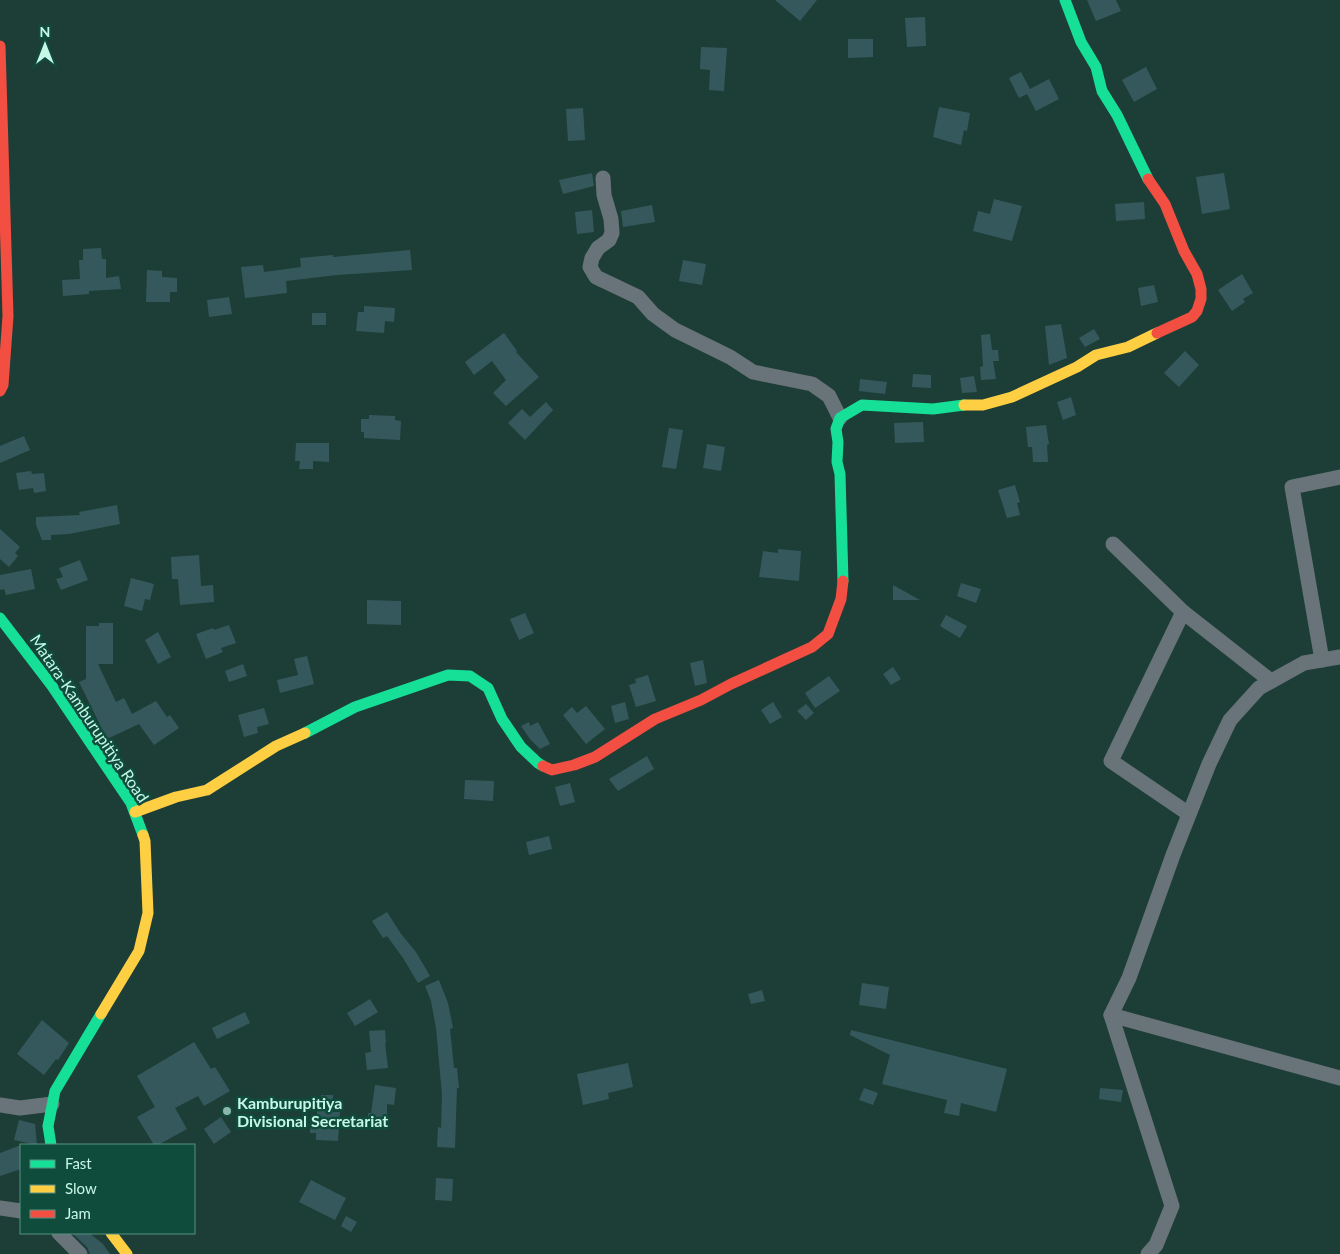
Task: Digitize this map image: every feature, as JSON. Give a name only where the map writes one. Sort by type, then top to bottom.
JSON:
[{"type":"street","points":[[135,812],[176,797],[207,790],[276,746],[332,720],[354,707],[448,675],[470,676],[488,688],[502,718],[521,747],[538,763],[552,770],[574,765],[595,757],[655,719],[701,700],[731,684],[812,647],[828,634],[841,599],[843,584],[840,474],[837,462],[838,442],[836,429],[840,418],[862,405],[933,409],[958,405],[983,405],[1012,396],[1076,367],[1096,355],[1128,347],[1192,317],[1197,311],[1201,299],[1201,289],[1197,274],[1184,250],[1165,204],[1148,179],[1117,115],[1102,91],[1096,67],[1081,42],[1065,0]]},
{"type":"street","points":[[0,46],[8,316],[3,385],[0,391]]},
{"type":"street","points":[[603,178],[604,195],[611,219],[612,233],[608,240],[598,248],[592,258],[590,267],[596,277],[638,297],[653,314],[675,330],[730,357],[753,372],[812,384],[830,396],[840,418]]},
{"type":"street","points":[[1322,660],[1292,486],[1340,477]]},
{"type":"street","points":[[1113,544],[1183,612],[1271,681]]},
{"type":"street","points":[[1183,612],[1111,761],[1189,814]]},
{"type":"street","name":"Matara-Kamburupitiya Road","points":[[0,618],[52,686],[131,803],[145,841],[148,913],[139,951],[55,1092],[48,1126],[51,1144]]},
{"type":"street","points":[[1148,1254],[1156,1245],[1172,1206],[1111,1015],[1129,978],[1173,855],[1209,764],[1230,720],[1259,688],[1271,681],[1304,664],[1340,657]]},
{"type":"street","points":[[1111,1015],[1340,1078]]},
{"type":"street","points":[[0,1105],[20,1108],[52,1104]]},
{"type":"street","points":[[0,1208],[20,1211]]},
{"type":"street","points":[[60,1234],[80,1254]]},
{"type":"street","points":[[112,1234],[127,1254]]},
{"type":"building","points":[[775,0],[817,0],[800,21]]},
{"type":"building","points":[[1087,0],[1116,0],[1121,11],[1096,21]]},
{"type":"building","points":[[925,17],[926,46],[907,47],[905,18]]},
{"type":"building","points":[[848,39],[873,39],[873,57],[848,58]]},
{"type":"building","points":[[701,47],[727,48],[724,91],[709,90],[710,70],[700,69]]},
{"type":"building","points":[[1146,67],[1157,89],[1134,102],[1122,80]]},
{"type":"building","points":[[1021,72],[1030,89],[1049,79],[1059,99],[1036,111],[1027,94],[1019,98],[1009,78]]},
{"type":"building","points":[[939,107],[970,113],[967,131],[964,130],[961,145],[933,137]]},
{"type":"building","points":[[583,108],[585,140],[568,141],[566,109]]},
{"type":"building","points":[[592,173],[594,186],[563,194],[559,180]]},
{"type":"building","points":[[1224,173],[1230,209],[1202,214],[1196,177]]},
{"type":"building","points":[[994,199],[1022,206],[1012,241],[973,231],[978,211],[990,214]]},
{"type":"building","points":[[1144,202],[1145,219],[1116,221],[1115,204]]},
{"type":"building","points":[[652,205],[655,222],[623,227],[621,211]]},
{"type":"building","points":[[592,210],[594,232],[577,234],[575,212]]},
{"type":"building","points":[[101,248],[102,259],[106,259],[106,278],[119,276],[121,289],[89,291],[89,294],[63,296],[62,280],[80,279],[79,260],[83,260],[83,249]]},
{"type":"building","points":[[410,250],[412,270],[337,275],[286,281],[287,293],[245,298],[241,267],[263,265],[264,272],[301,267],[300,258]]},
{"type":"building","points":[[683,260],[706,264],[702,285],[679,281]]},
{"type":"building","points":[[147,270],[162,271],[162,277],[177,278],[177,292],[170,292],[170,302],[146,302]]},
{"type":"building","points":[[1242,274],[1253,293],[1243,299],[1245,302],[1232,311],[1218,290]]},
{"type":"building","points":[[1154,285],[1158,302],[1141,306],[1138,288]]},
{"type":"building","points":[[229,297],[232,314],[209,317],[207,300]]},
{"type":"building","points":[[364,306],[395,308],[394,322],[385,321],[384,333],[356,331],[358,312],[364,312]]},
{"type":"building","points":[[312,313],[326,313],[326,325],[312,325]]},
{"type":"building","points":[[1061,324],[1067,358],[1049,365],[1045,326]]},
{"type":"building","points":[[1094,329],[1100,339],[1085,347],[1079,338]]},
{"type":"building","points":[[504,333],[516,352],[539,377],[506,406],[493,393],[506,380],[492,361],[474,375],[465,362]]},
{"type":"building","points":[[990,334],[992,350],[998,350],[999,361],[993,361],[996,379],[981,380],[980,367],[983,366],[981,335]]},
{"type":"building","points":[[1185,351],[1199,365],[1179,387],[1164,373]]},
{"type":"building","points":[[913,374],[931,375],[931,388],[912,387]]},
{"type":"building","points":[[974,376],[977,392],[962,393],[960,378]]},
{"type":"building","points":[[860,379],[887,382],[885,394],[859,391]]},
{"type":"building","points":[[1071,397],[1076,415],[1063,420],[1057,402]]},
{"type":"building","points":[[546,402],[553,410],[525,440],[508,423],[522,409],[530,417]]},
{"type":"building","points":[[369,415],[395,416],[395,420],[401,421],[400,440],[364,438],[364,432],[361,432],[361,419],[369,419]]},
{"type":"building","points":[[923,422],[924,442],[895,443],[894,423]]},
{"type":"building","points":[[1046,425],[1049,444],[1047,445],[1048,462],[1033,462],[1032,447],[1028,447],[1026,427]]},
{"type":"building","points":[[669,428],[683,430],[676,469],[662,467]]},
{"type":"building","points":[[24,436],[30,450],[0,463],[0,446]]},
{"type":"building","points":[[296,443],[329,443],[329,462],[313,461],[313,469],[299,469],[300,461],[295,461]]},
{"type":"building","points":[[707,444],[725,447],[721,471],[703,468]]},
{"type":"building","points":[[31,471],[32,474],[44,473],[46,491],[34,493],[33,488],[19,490],[16,473]]},
{"type":"building","points":[[1015,485],[1020,502],[1017,503],[1020,515],[1007,518],[998,490]]},
{"type":"building","points":[[117,505],[120,524],[69,534],[51,535],[51,540],[42,540],[36,525],[36,517],[80,515],[79,512]]},
{"type":"building","points":[[0,529],[20,547],[15,553],[18,556],[9,567],[0,559]]},
{"type":"building","points":[[778,549],[801,551],[799,581],[759,577],[763,551],[778,553]]},
{"type":"building","points":[[199,555],[201,586],[213,585],[214,602],[180,605],[178,579],[172,579],[171,557]]},
{"type":"building","points":[[80,560],[88,580],[61,590],[56,579],[63,577],[59,568]]},
{"type":"building","points":[[31,569],[35,589],[6,595],[4,589],[0,590],[0,575]]},
{"type":"building","points":[[131,578],[154,584],[150,600],[145,599],[142,611],[124,606]]},
{"type":"building","points":[[961,583],[981,589],[976,603],[957,596]]},
{"type":"building","points":[[893,585],[920,600],[893,600]]},
{"type":"building","points":[[367,600],[401,601],[401,625],[367,624]]},
{"type":"building","points":[[525,613],[534,633],[519,640],[510,619]]},
{"type":"building","points":[[946,615],[967,626],[960,638],[940,626]]},
{"type":"building","points":[[99,623],[113,623],[113,664],[98,664],[116,702],[124,698],[132,714],[156,701],[167,717],[170,715],[179,728],[154,745],[139,724],[107,739],[79,682],[86,679],[86,626],[99,626]]},
{"type":"building","points":[[229,625],[236,643],[221,648],[223,652],[206,659],[196,634]]},
{"type":"building","points":[[158,632],[171,657],[158,664],[145,640]]},
{"type":"building","points":[[307,656],[314,684],[280,693],[277,680],[298,675],[294,659]]},
{"type":"building","points":[[703,660],[707,683],[695,686],[690,663]]},
{"type":"building","points":[[243,664],[247,676],[229,682],[225,671]]},
{"type":"building","points":[[893,667],[901,679],[891,685],[883,674]]},
{"type":"building","points":[[648,675],[656,701],[636,707],[629,685],[636,683],[635,679]]},
{"type":"building","points":[[829,676],[840,691],[815,708],[805,693]]},
{"type":"building","points":[[625,702],[629,719],[615,723],[611,706]]},
{"type":"building","points":[[773,702],[782,717],[770,724],[761,710]]},
{"type":"building","points":[[806,704],[814,713],[806,720],[797,711]]},
{"type":"building","points":[[586,706],[605,729],[586,744],[563,715],[572,707],[577,713]]},
{"type":"building","points":[[264,708],[269,724],[257,727],[258,733],[244,737],[238,715]]},
{"type":"building","points":[[529,722],[530,726],[538,722],[550,744],[540,749],[530,739],[521,726]]},
{"type":"building","points":[[647,756],[654,769],[618,791],[609,779]]},
{"type":"building","points":[[465,780],[494,781],[493,801],[464,799]]},
{"type":"building","points":[[570,783],[575,802],[560,806],[555,787]]},
{"type":"building","points":[[549,836],[552,849],[529,855],[526,842]]},
{"type":"building","points":[[387,912],[401,934],[416,952],[430,976],[418,983],[387,936],[383,938],[372,921]]},
{"type":"building","points":[[439,980],[448,1003],[453,1028],[450,1029],[454,1068],[457,1068],[459,1088],[457,1088],[455,1148],[437,1147],[438,1127],[441,1128],[442,1095],[436,1028],[431,1001],[425,986]]},
{"type":"building","points":[[862,983],[889,987],[886,1009],[859,1005]]},
{"type":"building","points":[[762,990],[765,1001],[751,1004],[748,994]]},
{"type":"building","points":[[370,999],[378,1012],[355,1026],[347,1013]]},
{"type":"building","points":[[245,1012],[250,1023],[217,1039],[212,1028]]},
{"type":"building","points":[[42,1020],[69,1043],[58,1060],[56,1059],[44,1075],[17,1054]]},
{"type":"building","points":[[385,1030],[388,1068],[367,1070],[365,1053],[371,1052],[369,1031]]},
{"type":"building","points":[[851,1030],[1007,1069],[996,1112],[961,1103],[959,1116],[944,1113],[947,1100],[882,1084],[890,1055],[850,1035]]},
{"type":"building","points":[[194,1042],[211,1069],[215,1067],[230,1091],[204,1106],[198,1096],[175,1108],[187,1129],[160,1144],[153,1144],[137,1117],[155,1107],[137,1076]]},
{"type":"building","points":[[628,1063],[633,1087],[608,1093],[609,1099],[583,1105],[577,1074]]},
{"type":"building","points":[[375,1085],[396,1088],[394,1105],[387,1104],[387,1126],[368,1126],[368,1113],[371,1113]]},
{"type":"building","points":[[864,1088],[878,1093],[873,1105],[859,1100]]},
{"type":"building","points":[[1100,1088],[1123,1090],[1121,1102],[1099,1099]]},
{"type":"building","points":[[321,1095],[333,1095],[333,1112],[340,1112],[338,1141],[316,1140],[316,1133],[310,1133],[311,1118],[317,1118],[317,1111],[322,1111]]},
{"type":"building","points":[[221,1117],[231,1132],[214,1144],[204,1129]]},
{"type":"building","points":[[19,1120],[35,1124],[37,1144],[14,1140]]},
{"type":"building","points":[[20,1145],[20,1169],[0,1176],[0,1153]]},
{"type":"building","points":[[436,1178],[453,1179],[452,1201],[435,1200]]},
{"type":"building","points":[[311,1180],[346,1198],[335,1220],[299,1202]]},
{"type":"building","points":[[346,1216],[357,1222],[351,1232],[341,1226]]},
{"type":"building","points":[[73,1234],[90,1234],[103,1244],[110,1254],[90,1254],[87,1247]]},
{"type":"traffic: fast","points":[[1065,0],[1081,42],[1096,67],[1102,91],[1117,115],[1148,179]]},
{"type":"traffic: fast","points":[[843,581],[840,474],[837,462],[838,442],[836,429],[840,418],[862,405],[933,409],[964,405]]},
{"type":"traffic: fast","points":[[0,618],[52,686],[131,803],[143,835]]},
{"type":"traffic: fast","points":[[305,733],[355,707],[448,675],[470,676],[488,688],[502,719],[521,747],[543,766]]},
{"type":"traffic: fast","points":[[51,1144],[48,1126],[55,1091],[101,1014]]},
{"type":"traffic: slow","points":[[964,405],[983,405],[1012,397],[1077,367],[1096,355],[1128,347],[1157,333]]},
{"type":"traffic: slow","points":[[135,812],[176,797],[207,790],[276,746],[305,733]]},
{"type":"traffic: slow","points":[[101,1014],[139,951],[148,913],[145,841],[143,835]]},
{"type":"traffic: slow","points":[[112,1234],[127,1254]]},
{"type":"traffic: jam","points":[[0,46],[8,316],[3,385],[0,391]]},
{"type":"traffic: jam","points":[[1148,179],[1165,204],[1184,251],[1197,274],[1201,289],[1201,299],[1197,311],[1192,317],[1157,333]]},
{"type":"traffic: jam","points":[[543,766],[552,770],[574,765],[595,757],[655,719],[701,700],[731,684],[812,647],[828,634],[841,599],[843,581]]},
{"type":"place","name":"Kamburupitiya Divisional Secretariat","points":[[227,1111]]}]
